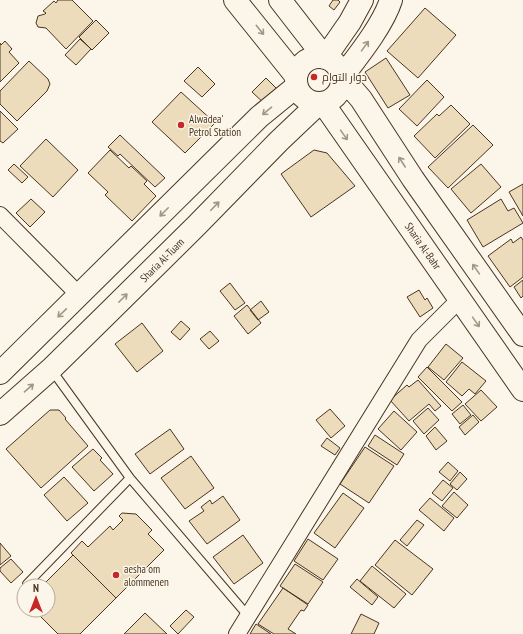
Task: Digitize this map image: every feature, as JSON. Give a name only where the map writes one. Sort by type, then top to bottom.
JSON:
[{"type":"main road","points":[[0,373],[80,296],[296,81],[298,69],[307,60],[319,57],[325,58],[338,66],[342,81],[340,89],[330,100],[321,103],[308,100],[299,92],[296,81],[235,0]]},
{"type":"main road","points":[[280,0],[325,58]]},
{"type":"main road","points":[[325,58],[350,22],[362,0]]},
{"type":"main road","points":[[391,0],[389,7],[368,42],[342,77],[361,99],[412,179],[523,335]]},
{"type":"main road","name":"Sharia Al-Bahr","points":[[321,103],[523,390]]},
{"type":"main road","name":"Sharia Al-Tuam","points":[[0,414],[51,369],[181,241],[279,140],[321,103]]},
{"type":"street","points":[[0,215],[80,296]]},
{"type":"street","points":[[237,634],[419,340],[460,299]]},
{"type":"lane","points":[[51,369],[130,478],[249,616]]},
{"type":"lane","points":[[33,578],[130,478]]},
{"type":"building","points":[[58,0],[72,0],[93,21],[66,49],[46,28],[38,27],[36,23],[38,16],[45,14],[46,13],[43,11],[54,1],[56,3]]},
{"type":"building","points":[[333,0],[338,0],[340,2],[334,10],[329,6]]},
{"type":"building","points":[[425,8],[456,35],[418,78],[387,51]]},
{"type":"building","points":[[96,20],[109,33],[92,50],[79,37]]},
{"type":"building","points":[[80,39],[91,49],[76,65],[65,55]]},
{"type":"building","points":[[5,41],[12,49],[9,52],[19,63],[0,82],[0,43],[1,45]]},
{"type":"building","points":[[386,58],[410,95],[388,108],[365,72]]},
{"type":"building","points":[[29,61],[48,79],[50,84],[47,91],[17,121],[0,104],[0,91]]},
{"type":"building","points":[[198,67],[215,84],[202,97],[184,81]]},
{"type":"building","points":[[266,78],[279,91],[266,105],[252,92]]},
{"type":"building","points":[[427,80],[444,97],[417,126],[399,109]]},
{"type":"building","points":[[181,92],[215,123],[185,153],[152,122]]},
{"type":"building","points":[[451,105],[470,124],[435,158],[414,136],[437,114],[439,116]]},
{"type":"building","points":[[0,111],[18,129],[3,143],[0,141]]},
{"type":"building","points":[[473,125],[493,145],[448,188],[428,167]]},
{"type":"building","points":[[120,135],[165,178],[155,187],[120,154],[118,156],[108,147]]},
{"type":"building","points":[[46,139],[78,170],[53,197],[20,166]]},
{"type":"building","points":[[110,150],[129,168],[131,166],[147,181],[144,184],[156,196],[132,221],[105,195],[108,192],[88,173]]},
{"type":"building","points":[[314,150],[327,153],[355,186],[311,217],[281,174]]},
{"type":"building","points":[[14,164],[28,177],[22,183],[8,170]]},
{"type":"building","points":[[481,164],[501,187],[471,213],[451,189]]},
{"type":"building","points":[[523,184],[523,216],[509,192]]},
{"type":"building","points":[[31,199],[45,212],[30,227],[16,213]]},
{"type":"building","points":[[501,199],[508,211],[514,208],[523,223],[483,247],[467,220]]},
{"type":"building","points":[[521,237],[523,240],[523,277],[510,287],[488,256],[511,239],[513,243]]},
{"type":"building","points":[[523,280],[523,296],[521,298],[514,287]]},
{"type":"building","points":[[230,283],[245,303],[235,310],[220,291]]},
{"type":"building","points":[[419,290],[425,300],[427,298],[433,308],[420,317],[407,297]]},
{"type":"building","points":[[261,301],[269,312],[258,320],[250,310]]},
{"type":"building","points":[[247,305],[261,323],[248,334],[234,316]]},
{"type":"building","points":[[181,321],[190,329],[180,340],[171,332]]},
{"type":"building","points":[[142,323],[163,351],[137,372],[115,344]]},
{"type":"building","points":[[210,331],[219,341],[209,349],[200,339]]},
{"type":"building","points":[[446,344],[463,358],[444,380],[428,367]]},
{"type":"building","points":[[462,362],[486,381],[475,394],[469,389],[462,396],[446,382]]},
{"type":"building","points":[[427,367],[462,402],[452,411],[418,377]]},
{"type":"building","points":[[418,380],[441,406],[435,411],[429,404],[409,421],[390,400],[407,385],[409,387]]},
{"type":"building","points":[[481,390],[497,407],[481,421],[465,404]]},
{"type":"building","points":[[463,405],[471,415],[460,424],[452,414]]},
{"type":"building","points":[[428,408],[439,420],[424,434],[413,421]]},
{"type":"building","points":[[330,409],[345,426],[331,438],[316,420]]},
{"type":"building","points":[[50,410],[59,410],[88,446],[41,488],[6,449]]},
{"type":"building","points":[[394,411],[417,432],[401,450],[378,429]]},
{"type":"building","points":[[473,415],[479,422],[465,435],[459,427]]},
{"type":"building","points":[[435,427],[447,441],[436,450],[426,436]]},
{"type":"building","points":[[170,429],[184,449],[150,474],[135,454]]},
{"type":"building","points":[[375,435],[404,454],[397,465],[368,446]]},
{"type":"building","points":[[327,438],[340,448],[335,455],[321,446]]},
{"type":"building","points":[[365,447],[394,466],[369,503],[340,484]]},
{"type":"building","points":[[93,449],[102,458],[100,460],[113,474],[94,491],[72,467]]},
{"type":"building","points":[[191,456],[214,488],[185,509],[161,478]]},
{"type":"building","points":[[448,462],[458,471],[450,481],[439,472]]},
{"type":"building","points":[[460,472],[467,479],[457,490],[450,484]]},
{"type":"building","points":[[64,477],[88,503],[67,521],[44,495]]},
{"type":"building","points":[[443,480],[453,488],[442,501],[432,493]]},
{"type":"building","points":[[454,492],[468,505],[457,518],[442,506]]},
{"type":"building","points":[[343,493],[364,508],[335,548],[314,533]]},
{"type":"building","points":[[223,496],[240,520],[207,544],[189,521],[204,511],[201,507],[210,500],[212,504]]},
{"type":"building","points":[[430,498],[454,518],[444,531],[419,510]]},
{"type":"building","name":"aesha om alommenen","points":[[122,513],[136,514],[152,530],[148,534],[164,550],[116,598],[71,553],[82,541],[88,547],[110,526],[113,530],[123,520],[119,516]]},
{"type":"building","points":[[417,520],[424,525],[407,546],[400,540]]},
{"type":"building","points":[[243,535],[263,563],[234,584],[213,557]]},
{"type":"building","points":[[308,539],[338,559],[323,580],[294,561]]},
{"type":"building","points":[[395,540],[433,569],[412,595],[375,565]]},
{"type":"building","points":[[0,543],[11,556],[0,565]]},
{"type":"building","points":[[73,555],[116,598],[80,634],[58,634],[42,618],[56,618],[56,578],[50,578]]},
{"type":"building","points":[[11,559],[23,572],[11,583],[0,571],[0,568]]},
{"type":"building","points":[[295,564],[323,582],[308,604],[280,586]]},
{"type":"building","points":[[372,566],[406,594],[394,608],[360,581]]},
{"type":"building","points":[[357,579],[378,597],[372,605],[350,587]]},
{"type":"building","points":[[283,588],[308,605],[304,611],[301,610],[288,629],[296,634],[274,634],[258,624]]},
{"type":"building","points":[[186,610],[194,617],[178,634],[170,626]]},
{"type":"building","points":[[145,613],[167,634],[124,634]]},
{"type":"building","points":[[361,614],[379,623],[374,634],[351,634]]},
{"type":"building","points":[[256,624],[271,634],[250,634]]},
{"type":"place","name":"دوار التوام","points":[[314,77]]},
{"type":"place","name":"Alwadea' Petrol Station","points":[[181,125]]},
{"type":"place","name":"aesha om alommenen","points":[[116,575]]}]
